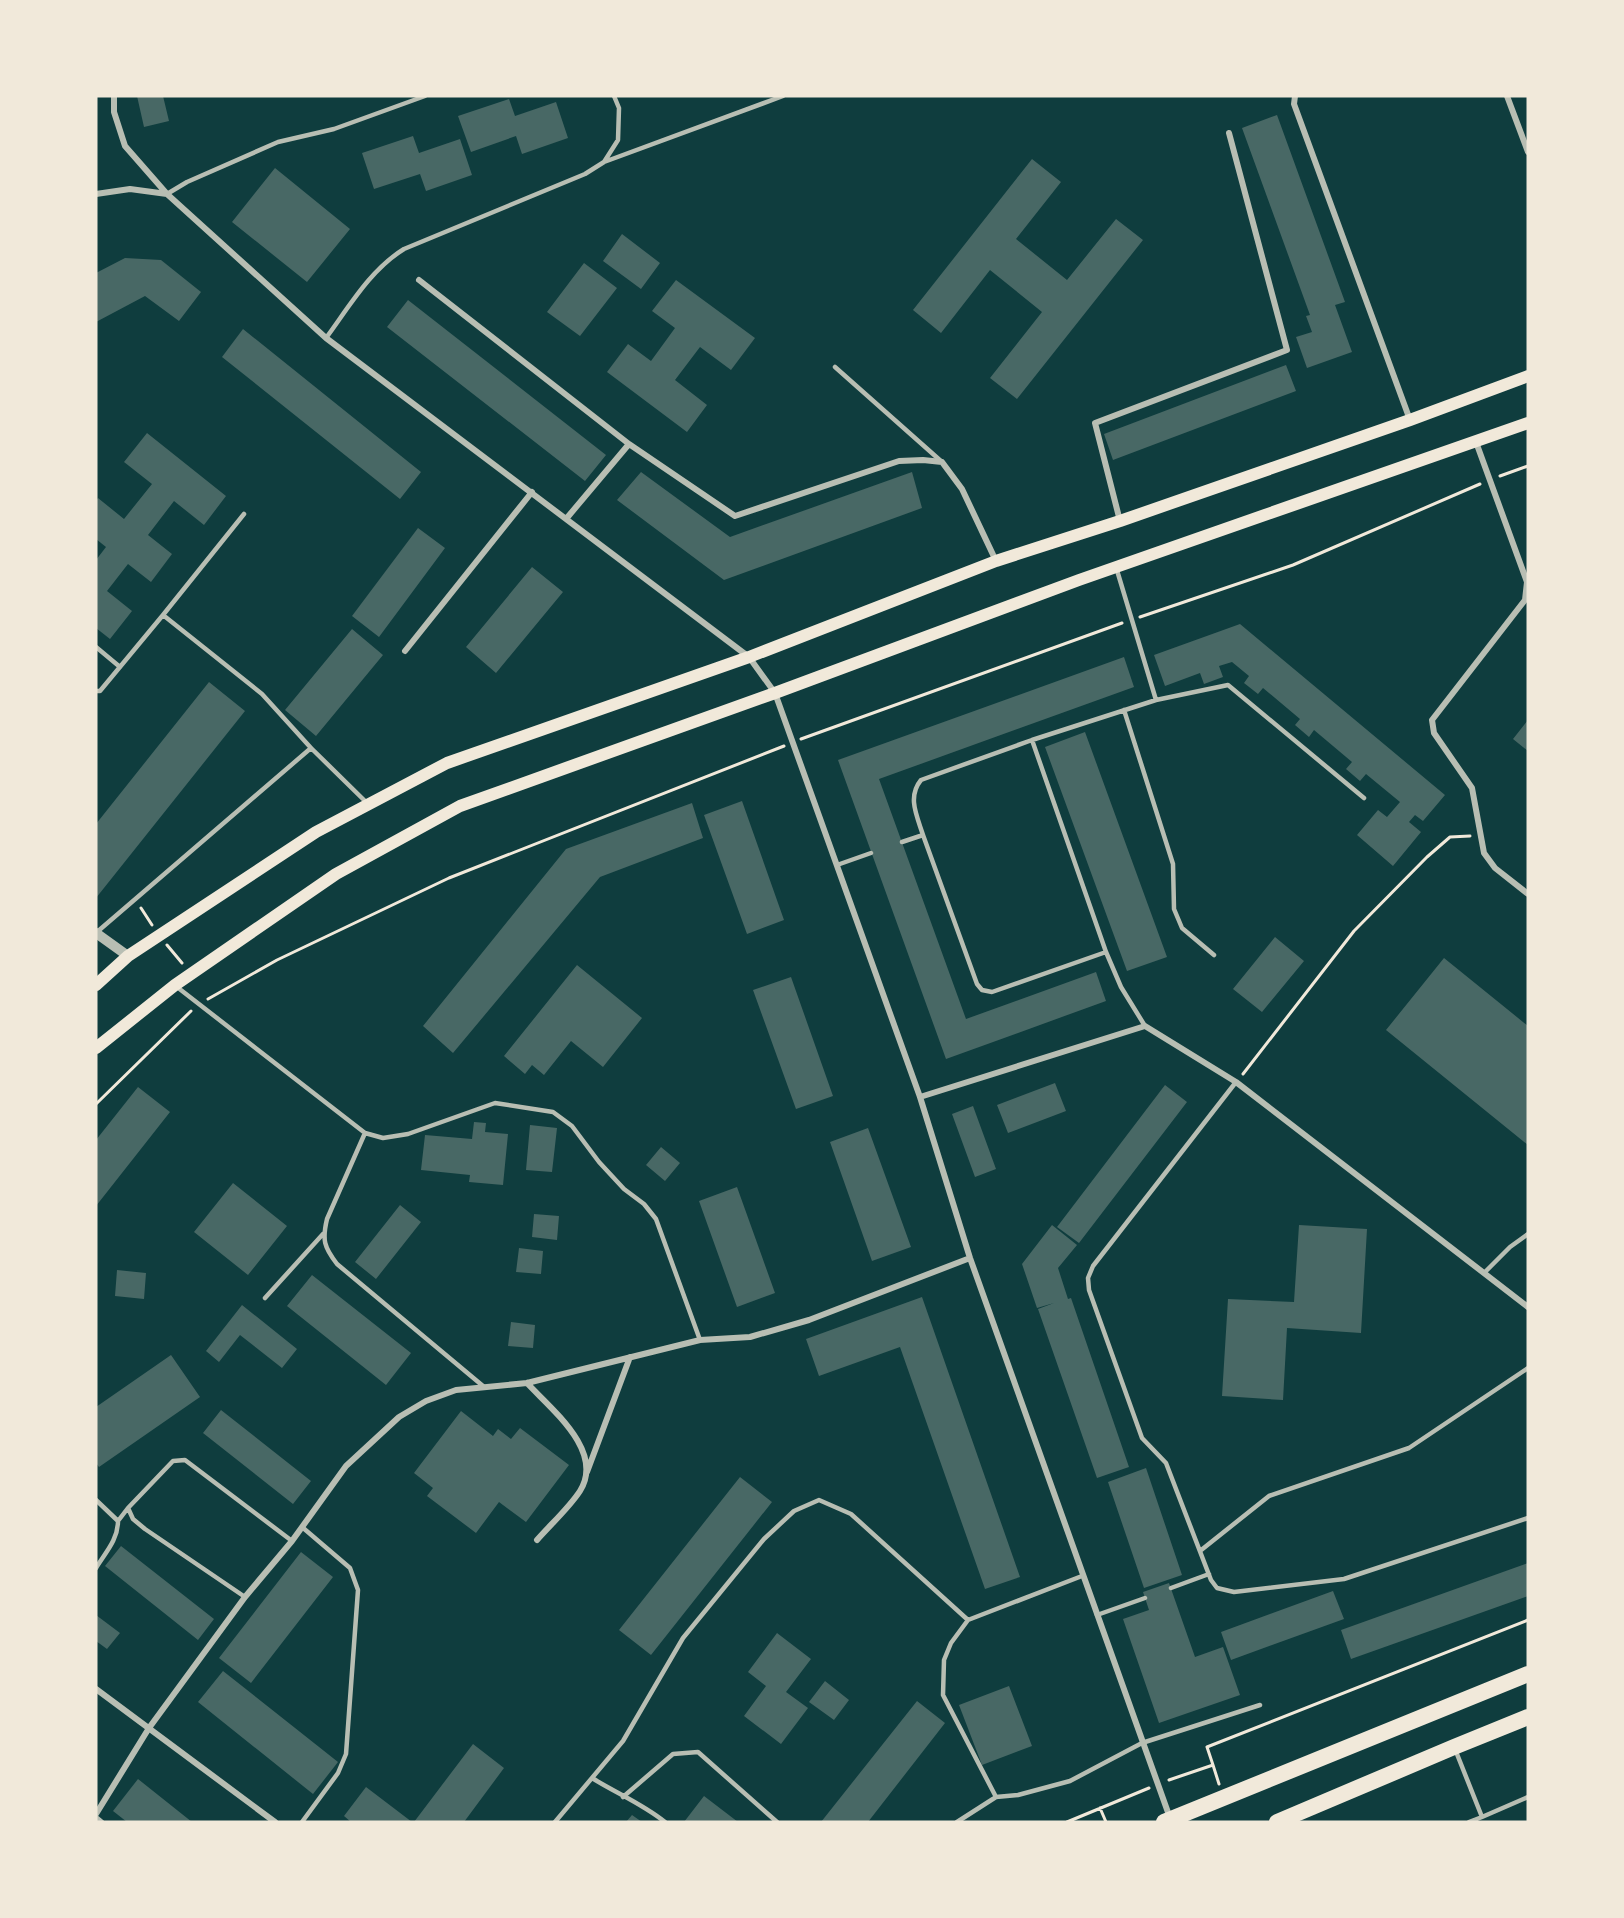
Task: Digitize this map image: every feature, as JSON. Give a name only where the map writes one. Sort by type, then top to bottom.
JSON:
[{"type":"highway","points":[[1169,1821],[1528,1674]]},
{"type":"highway","points":[[1277,1822],[1528,1717]]},
{"type":"main road","points":[[96,984],[128,956],[316,832],[447,763],[749,657],[996,561],[1120,521],[1410,420],[1528,376]]},
{"type":"main road","points":[[98,1048],[175,984],[336,874],[460,806],[1116,567],[1528,423]]},
{"type":"street","points":[[114,96],[114,112],[125,146],[166,194],[326,338],[749,657],[775,693],[920,1097],[970,1258],[1169,1821]]},
{"type":"street","points":[[1295,96],[1294,104],[1410,420]]},
{"type":"street","points":[[1508,96],[1528,152]]},
{"type":"street","points":[[1120,521],[1095,423],[1287,350],[1229,133]]},
{"type":"street","points":[[96,194],[130,189],[166,194]]},
{"type":"street","points":[[419,280],[629,444],[735,516],[899,461],[942,462],[962,489],[996,561]]},
{"type":"street","points":[[1476,442],[1527,582],[1525,600],[1432,720],[1434,733],[1472,788],[1479,836],[1484,853],[1495,868],[1528,894]]},
{"type":"street","points":[[566,519],[629,444]]},
{"type":"street","points":[[405,651],[532,492]]},
{"type":"street","points":[[96,933],[128,956]]},
{"type":"street","points":[[920,1097],[1145,1026],[1236,1082],[1528,1307]]},
{"type":"street","points":[[96,1815],[149,1728],[245,1597],[292,1541],[346,1466],[399,1417],[426,1401],[456,1390],[527,1383],[700,1340],[750,1337],[809,1320],[970,1258]]},
{"type":"street","points":[[537,1540],[580,1490],[630,1357]]},
{"type":"street","points":[[527,1383],[576,1437],[584,1451],[587,1472]]},
{"type":"street","points":[[96,1689],[275,1822]]},
{"type":"lane","points":[[166,194],[187,182],[278,142],[334,129],[425,96]]},
{"type":"lane","points":[[604,162],[618,140],[619,108],[614,96]]},
{"type":"lane","points":[[326,338],[378,269],[404,249],[585,174],[604,162],[783,96]]},
{"type":"lane","points":[[835,368],[942,462]]},
{"type":"lane","points":[[96,691],[100,691],[244,514]]},
{"type":"lane","points":[[1116,567],[1156,700]]},
{"type":"lane","points":[[163,615],[262,694],[311,748],[368,804]]},
{"type":"lane","points":[[96,647],[120,666]]},
{"type":"lane","points":[[1106,952],[993,992],[982,990],[977,984],[914,809],[915,788],[921,780],[1032,740],[1156,700],[1228,686],[1364,798]]},
{"type":"lane","points":[[1124,710],[1173,864],[1174,909],[1182,928],[1214,955]]},
{"type":"lane","points":[[1032,740],[1106,952],[1121,987],[1145,1026]]},
{"type":"lane","points":[[96,933],[311,748]]},
{"type":"lane","points":[[902,842],[924,835]]},
{"type":"lane","points":[[837,865],[871,853]]},
{"type":"lane","points":[[175,984],[365,1132],[383,1138],[408,1134],[495,1103],[553,1112],[572,1126],[624,1189],[644,1204],[656,1220],[700,1340]]},
{"type":"lane","points":[[1236,1082],[1093,1266],[1088,1278],[1089,1290],[1142,1438],[1166,1463],[1209,1574],[1217,1588],[1234,1592],[1344,1579],[1528,1518]]},
{"type":"lane","points":[[365,1132],[327,1219],[323,1234],[326,1250],[337,1264],[483,1386]]},
{"type":"lane","points":[[265,1298],[323,1234]]},
{"type":"lane","points":[[1484,1273],[1510,1247],[1528,1234]]},
{"type":"lane","points":[[1200,1551],[1269,1496],[1409,1448],[1528,1368]]},
{"type":"lane","points":[[96,1568],[98,1561],[116,1536],[118,1521],[173,1461],[185,1460],[292,1541]]},
{"type":"lane","points":[[96,1500],[118,1521]]},
{"type":"lane","points":[[555,1822],[623,1741],[683,1638],[764,1539],[794,1511],[819,1500],[851,1514],[968,1620]]},
{"type":"lane","points":[[128,1508],[133,1519],[145,1529],[245,1597]]},
{"type":"lane","points":[[302,1527],[350,1568],[358,1590],[346,1754],[338,1773],[302,1822]]},
{"type":"lane","points":[[1171,1588],[1209,1574]]},
{"type":"lane","points":[[996,1797],[943,1695],[944,1660],[951,1643],[968,1620],[1083,1576]]},
{"type":"lane","points":[[1097,1615],[1145,1598]]},
{"type":"lane","points":[[957,1822],[996,1797],[1017,1795],[1070,1780],[1142,1743],[1260,1705]]},
{"type":"lane","points":[[1454,1747],[1482,1817]]},
{"type":"lane","points":[[623,1797],[673,1754],[698,1752],[777,1822]]},
{"type":"lane","points":[[592,1778],[623,1797],[649,1809],[665,1822]]},
{"type":"lane","points":[[1469,1822],[1528,1797]]},
{"type":"lane","points":[[96,1815],[102,1822]]},
{"type":"path","points":[[96,1104],[199,1004],[277,960],[449,878],[793,742],[1132,619],[1293,565],[1490,479],[1528,466]]},
{"type":"path","points":[[1236,1082],[1354,931],[1427,857],[1450,837],[1479,836]]},
{"type":"path","points":[[1067,1822],[1156,1784],[1213,1765],[1207,1747],[1528,1620]]},
{"type":"path","points":[[1100,1808],[1106,1822]]},
{"type":"building","points":[[137,96],[163,96],[169,121],[144,127]]},
{"type":"building","points":[[509,99],[515,116],[556,102],[568,138],[522,154],[516,136],[471,152],[458,116]]},
{"type":"building","points":[[1277,115],[1345,302],[1335,305],[1352,352],[1307,368],[1296,337],[1312,332],[1306,316],[1310,315],[1242,128]]},
{"type":"building","points":[[413,136],[419,153],[460,139],[472,175],[426,191],[420,174],[374,189],[362,153]]},
{"type":"building","points":[[1032,159],[1061,182],[1016,239],[1067,280],[1116,219],[1143,240],[1017,399],[990,378],[1042,312],[990,270],[941,333],[913,310]]},
{"type":"building","points":[[275,168],[350,229],[307,282],[232,222]]},
{"type":"building","points":[[622,234],[660,263],[641,289],[603,261]]},
{"type":"building","points":[[125,258],[161,260],[201,292],[179,321],[145,296],[96,322],[96,273]]},
{"type":"building","points":[[584,263],[617,288],[580,336],[547,312]]},
{"type":"building","points":[[676,280],[755,338],[731,370],[700,347],[675,380],[707,405],[687,432],[607,372],[628,344],[651,361],[675,328],[652,311]]},
{"type":"building","points":[[408,300],[606,455],[585,481],[387,327]]},
{"type":"building","points":[[243,329],[421,472],[400,499],[222,357]]},
{"type":"building","points":[[1286,365],[1296,391],[1113,460],[1104,434]]},
{"type":"building","points":[[147,433],[226,496],[204,525],[174,501],[148,535],[172,554],[151,582],[128,564],[107,591],[132,611],[110,639],[96,628],[96,560],[106,547],[96,539],[96,501],[98,498],[124,519],[152,484],[124,462]]},
{"type":"building","points":[[641,472],[730,537],[912,472],[922,508],[724,580],[617,500]]},
{"type":"building","points":[[418,528],[445,548],[379,637],[352,616]]},
{"type":"building","points":[[532,567],[563,592],[496,673],[466,647]]},
{"type":"building","points":[[1240,624],[1445,795],[1423,821],[1415,815],[1409,822],[1421,832],[1393,866],[1357,835],[1378,810],[1387,817],[1400,802],[1366,774],[1360,781],[1346,769],[1352,762],[1314,730],[1309,737],[1295,725],[1300,719],[1263,688],[1258,694],[1244,683],[1249,676],[1232,662],[1219,666],[1223,677],[1204,684],[1200,673],[1165,686],[1154,655]]},
{"type":"building","points":[[352,629],[383,655],[316,736],[285,710]]},
{"type":"building","points":[[1124,657],[1134,687],[879,779],[966,1019],[1096,972],[1106,1001],[946,1059],[838,760]]},
{"type":"building","points":[[209,682],[245,711],[96,898],[96,824]]},
{"type":"building","points":[[1528,720],[1528,751],[1513,739]]},
{"type":"building","points":[[1085,732],[1167,957],[1127,971],[1045,747]]},
{"type":"building","points":[[742,801],[784,920],[747,934],[704,815]]},
{"type":"building","points":[[692,803],[703,838],[600,877],[453,1053],[423,1026],[566,849]]},
{"type":"building","points":[[1275,937],[1304,961],[1262,1012],[1233,989]]},
{"type":"building","points":[[1444,958],[1528,1026],[1528,1145],[1386,1030]]},
{"type":"building","points":[[577,965],[642,1018],[603,1067],[571,1041],[544,1075],[532,1065],[525,1074],[504,1056]]},
{"type":"building","points":[[791,977],[833,1096],[796,1109],[753,990]]},
{"type":"building","points":[[1055,1083],[1066,1111],[1008,1133],[997,1105]]},
{"type":"building","points":[[1165,1085],[1187,1102],[1079,1243],[1057,1227]]},
{"type":"building","points":[[138,1087],[170,1112],[96,1206],[96,1140]]},
{"type":"building","points":[[973,1106],[996,1169],[975,1177],[952,1114]]},
{"type":"building","points":[[474,1122],[486,1123],[485,1132],[508,1134],[503,1185],[469,1182],[470,1175],[421,1170],[425,1135],[472,1139]]},
{"type":"building","points":[[530,1125],[557,1128],[552,1172],[526,1170]]},
{"type":"building","points":[[868,1128],[911,1247],[872,1261],[830,1142]]},
{"type":"building","points":[[661,1147],[680,1163],[665,1181],[646,1165]]},
{"type":"building","points":[[233,1183],[287,1226],[248,1275],[194,1232]]},
{"type":"building","points":[[737,1187],[775,1293],[737,1307],[699,1201]]},
{"type":"building","points":[[400,1205],[421,1222],[376,1279],[355,1262]]},
{"type":"building","points":[[534,1214],[559,1216],[557,1240],[532,1237]]},
{"type":"building","points":[[1052,1225],[1077,1245],[1058,1268],[1068,1299],[1071,1298],[1129,1467],[1097,1478],[1038,1309],[1054,1303],[1037,1308],[1022,1264]]},
{"type":"building","points":[[1299,1225],[1367,1229],[1361,1333],[1287,1328],[1283,1400],[1222,1396],[1228,1299],[1294,1302]]},
{"type":"building","points":[[519,1248],[543,1251],[541,1274],[516,1272]]},
{"type":"building","points":[[117,1270],[146,1273],[144,1299],[115,1296]]},
{"type":"building","points":[[312,1275],[411,1353],[386,1385],[287,1306]]},
{"type":"building","points":[[922,1297],[1020,1577],[985,1589],[900,1347],[819,1376],[806,1339]]},
{"type":"building","points":[[242,1305],[297,1349],[282,1368],[240,1335],[219,1362],[206,1351]]},
{"type":"building","points":[[511,1322],[535,1325],[533,1348],[508,1346]]},
{"type":"building","points":[[171,1355],[200,1397],[99,1467],[96,1463],[96,1407]]},
{"type":"building","points":[[221,1410],[311,1481],[293,1504],[203,1433]]},
{"type":"building","points":[[461,1411],[493,1436],[498,1429],[511,1439],[520,1428],[569,1465],[526,1522],[499,1502],[476,1533],[427,1496],[433,1488],[414,1473]]},
{"type":"building","points":[[1146,1468],[1182,1575],[1144,1588],[1108,1482]]},
{"type":"building","points":[[740,1477],[772,1502],[651,1655],[619,1630]]},
{"type":"building","points":[[121,1546],[214,1619],[198,1640],[105,1566]]},
{"type":"building","points":[[301,1552],[333,1577],[251,1683],[219,1658]]},
{"type":"building","points":[[1528,1563],[1528,1596],[1351,1659],[1341,1630]]},
{"type":"building","points":[[1169,1583],[1195,1657],[1223,1647],[1240,1695],[1159,1723],[1123,1619],[1149,1610],[1143,1592]]},
{"type":"building","points":[[1333,1591],[1344,1619],[1231,1660],[1221,1632]]},
{"type":"building","points":[[96,1615],[120,1633],[107,1649],[96,1641]]},
{"type":"building","points":[[777,1633],[811,1659],[786,1692],[808,1708],[781,1744],[744,1716],[766,1686],[748,1672]]},
{"type":"building","points":[[223,1671],[338,1762],[313,1794],[198,1702]]},
{"type":"building","points":[[825,1681],[849,1700],[834,1720],[809,1702]]},
{"type":"building","points":[[1009,1686],[1032,1746],[982,1765],[959,1705]]},
{"type":"building","points":[[917,1701],[945,1723],[868,1822],[821,1822]]},
{"type":"building","points":[[473,1744],[504,1768],[464,1822],[414,1822]]},
{"type":"building","points":[[138,1779],[192,1822],[127,1822],[113,1811]]},
{"type":"building","points":[[366,1787],[412,1822],[351,1822],[344,1816]]},
{"type":"building","points":[[704,1796],[738,1822],[684,1822]]},
{"type":"building","points":[[632,1815],[642,1822],[626,1822]]}]
